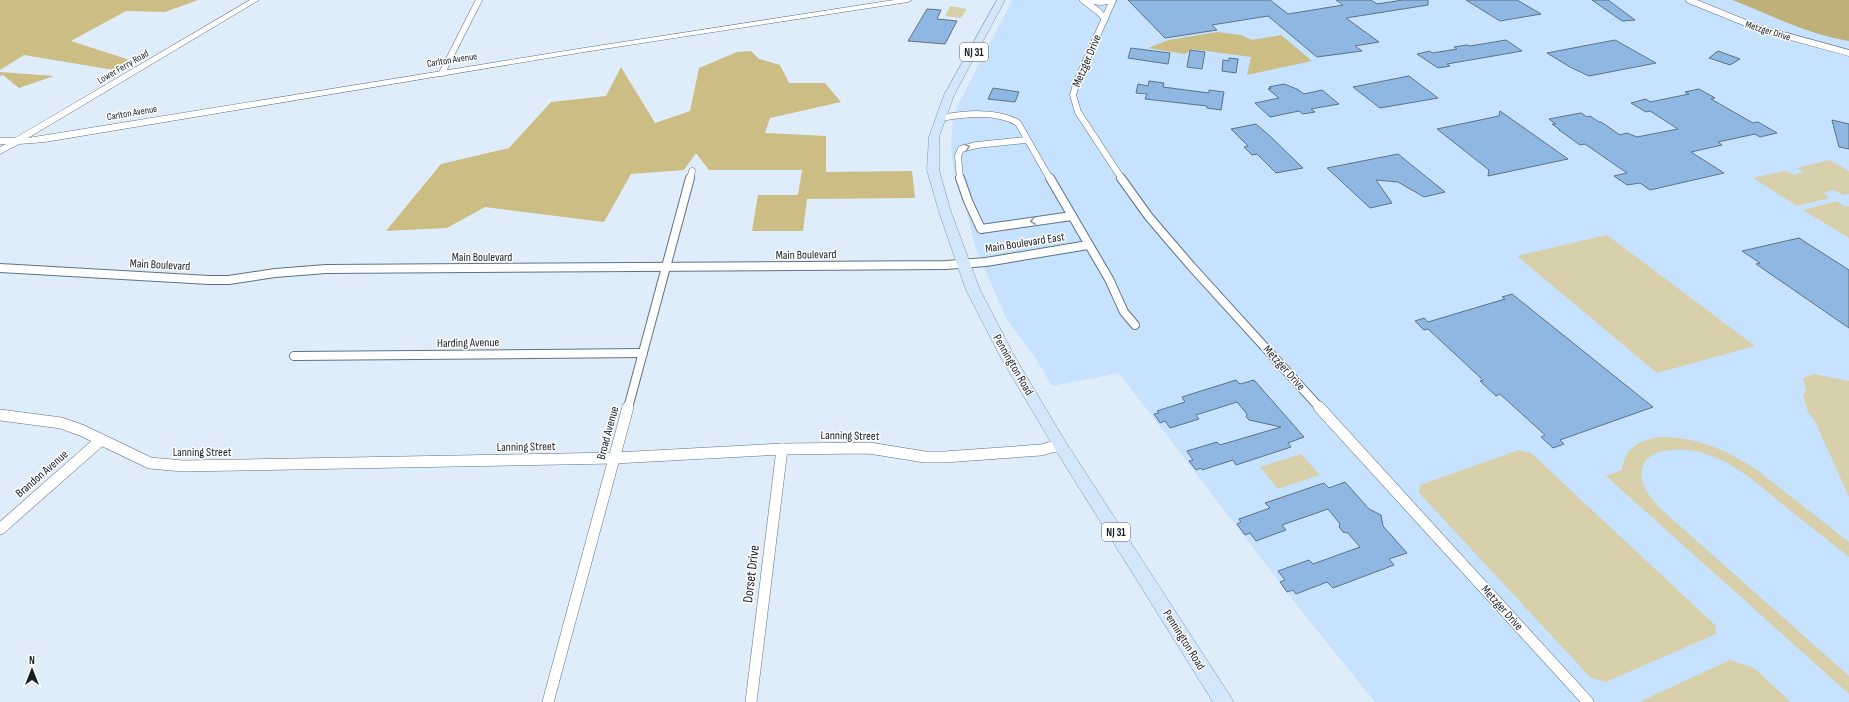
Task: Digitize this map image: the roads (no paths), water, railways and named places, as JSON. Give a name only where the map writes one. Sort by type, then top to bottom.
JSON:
[{"type":"main road","name":"Pennington Road","points":[[1001,0],[945,105],[934,137],[933,170],[945,212],[966,265],[974,290],[1008,358],[1060,445],[1224,702]]},
{"type":"street","name":"Lower Ferry Road","points":[[0,151],[255,0]]},
{"type":"street","points":[[442,73],[479,0]]},
{"type":"street","name":"Carlton Avenue","points":[[0,141],[16,142],[45,139],[701,30],[908,0]]},
{"type":"street","points":[[1084,0],[1101,2],[1113,0]]},
{"type":"street","points":[[1084,0],[1105,19]]},
{"type":"street","name":"Metzger Drive","points":[[1113,0],[1077,81],[1074,89],[1073,100],[1078,112],[1122,179],[1151,219],[1191,266],[1588,702]]},
{"type":"street","name":"Metzger Drive","points":[[1689,0],[1758,28],[1849,53]]},
{"type":"street","points":[[945,105],[956,110],[977,115],[1015,120],[1026,140]]},
{"type":"street","points":[[940,118],[955,115],[977,115]]},
{"type":"street","name":"Main Boulevard East","points":[[1072,216],[981,228],[973,215],[962,184],[958,156],[961,149],[977,145],[1026,140],[1072,216],[1088,245],[1109,279],[1124,312],[1135,325]]},
{"type":"street","name":"Broad Avenue","points":[[548,702],[692,171]]},
{"type":"street","name":"Main Boulevard East","points":[[966,265],[1088,245]]},
{"type":"street","name":"Main Boulevard","points":[[0,268],[209,280],[236,279],[275,273],[326,269],[966,265]]},
{"type":"street","name":"Harding Avenue","points":[[294,356],[643,353]]},
{"type":"street","name":"Lanning Street","points":[[0,415],[61,423],[81,430],[137,458],[150,463],[166,466],[615,458],[782,449],[869,448],[925,457],[944,457],[1041,450],[1060,445]]},
{"type":"street","name":"Brandon Avenue","points":[[0,529],[101,440]]},
{"type":"street","name":"Dorset Drive","points":[[751,702],[782,449]]}]
